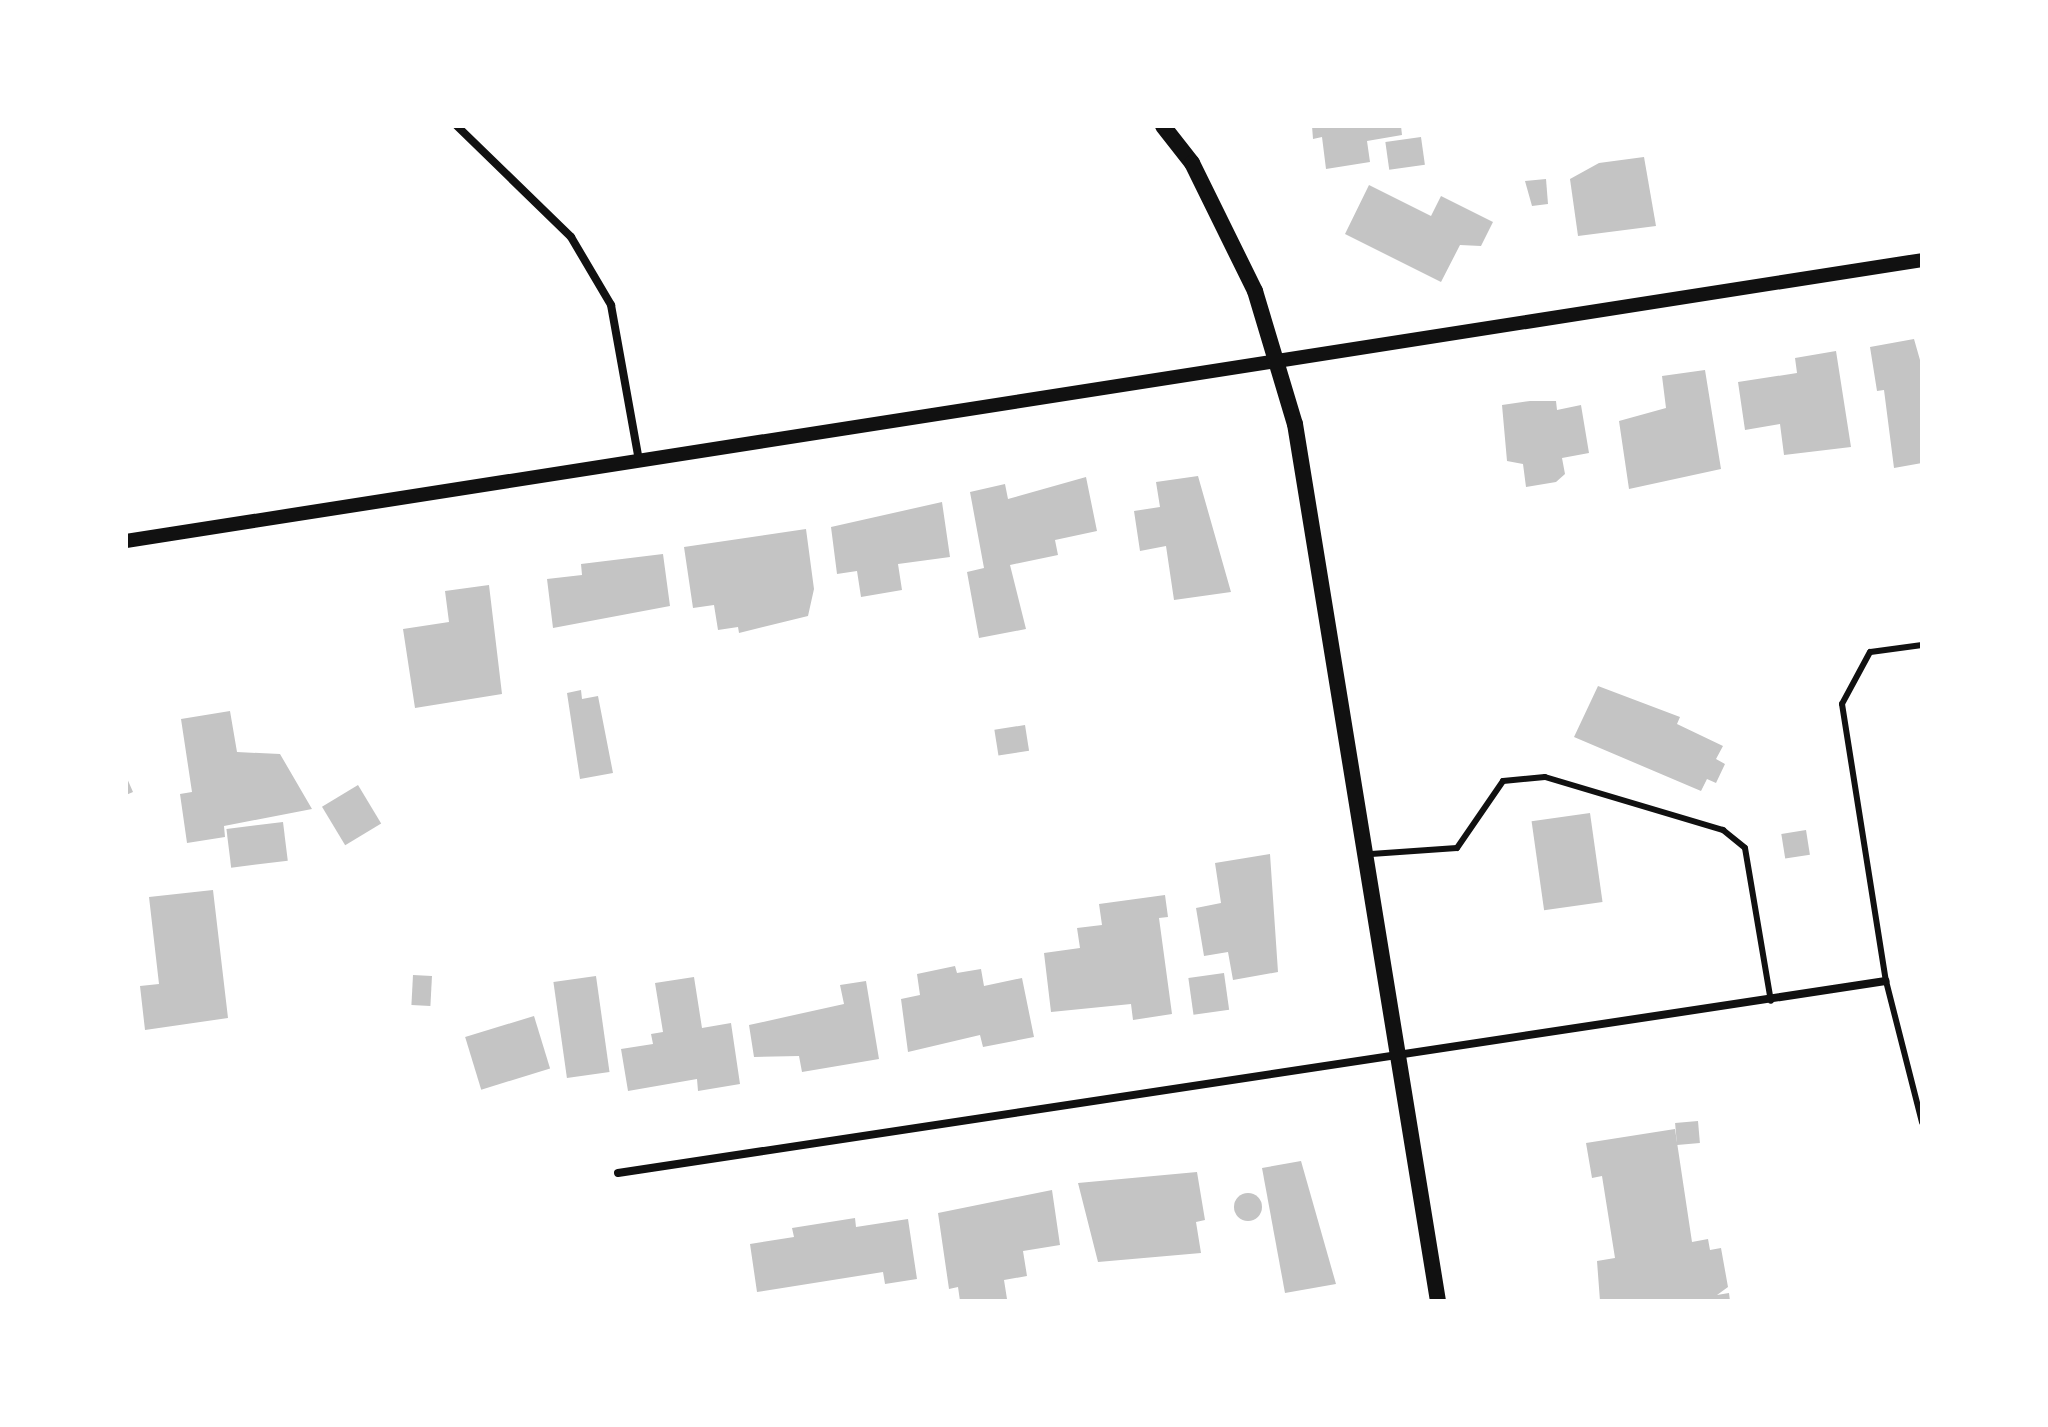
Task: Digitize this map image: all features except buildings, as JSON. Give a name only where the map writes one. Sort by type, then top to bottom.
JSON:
[{"type":"main road","points":[[1163,126],[1226,226],[1277,359],[1295,424],[1371,854],[1396,1053],[1438,1301]]},
{"type":"street","points":[[457,126],[571,237],[611,305],[639,460]]},
{"type":"street","points":[[126,541],[1922,260]]},
{"type":"street","points":[[618,1173],[1396,1053],[1771,1001],[1886,981]]},
{"type":"lane","points":[[1922,645],[1870,652],[1842,704],[1886,981],[1922,1122]]},
{"type":"lane","points":[[1371,854],[1457,848],[1503,781],[1545,777],[1723,830],[1745,848],[1771,1001]]}]
